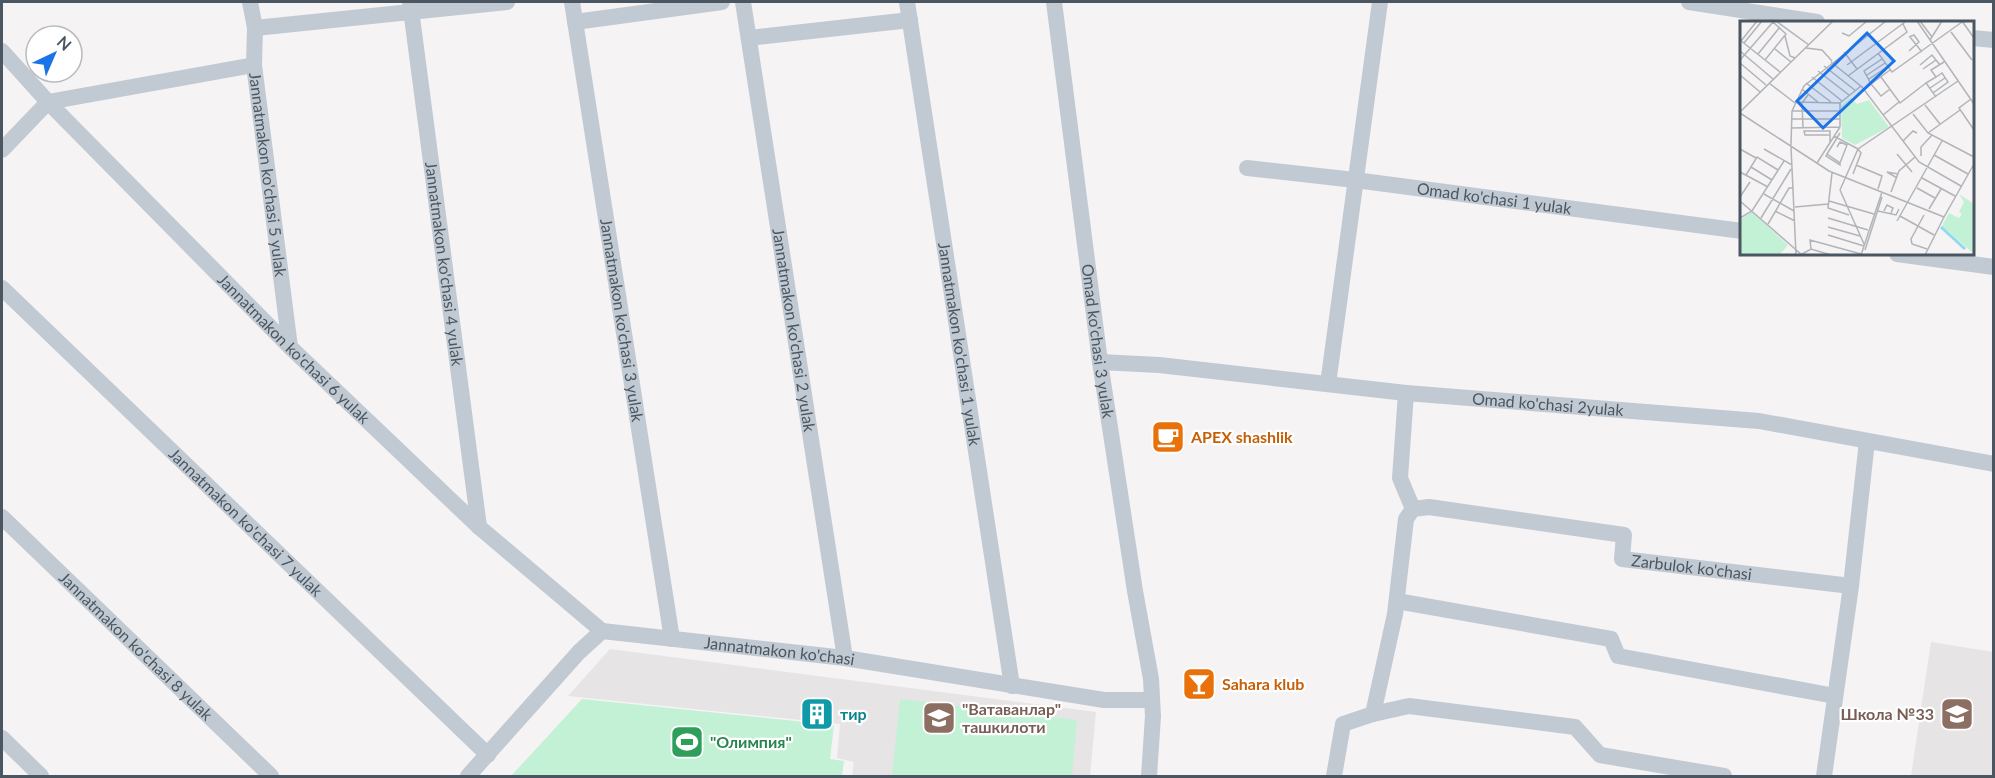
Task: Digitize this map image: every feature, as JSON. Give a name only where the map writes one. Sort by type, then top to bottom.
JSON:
[{"type":"street","name":"Jannatmakon ko'chasi 5 yulak","points":[[250,2],[255,28],[254,65],[290,346]]},
{"type":"street","points":[[255,28],[411,7],[507,2]]},
{"type":"street","name":"Jannatmakon ko'chasi 3 yulak","points":[[572,2],[672,639]]},
{"type":"street","points":[[575,22],[722,2]]},
{"type":"street","name":"Jannatmakon ko'chasi 2 yulak","points":[[743,2],[845,658]]},
{"type":"street","name":"Jannatmakon ko'chasi 1 yulak","points":[[907,2],[1012,686]]},
{"type":"street","name":"Omad ko'chasi 3 yulak","points":[[1054,2],[1100,362],[1135,591],[1151,679],[1153,716],[1149,777]]},
{"type":"street","points":[[1328,384],[1380,2]]},
{"type":"street","points":[[1689,2],[1811,21]]},
{"type":"street","name":"Jannatmakon ko'chasi 4 yulak","points":[[411,7],[479,527]]},
{"type":"street","points":[[749,38],[910,20]]},
{"type":"street","points":[[1974,38],[1994,40]]},
{"type":"street","name":"Jannatmakon ko'chasi 6 yulak","points":[[2,51],[48,102],[290,346],[479,527],[602,631]]},
{"type":"street","points":[[2,150],[48,102],[254,65]]},
{"type":"street","name":"Omad ko'chasi 1 yulak","points":[[1247,168],[1740,231]]},
{"type":"street","points":[[1904,255],[1994,267]]},
{"type":"street","name":"Jannatmakon ko'chasi 7 yulak","points":[[2,288],[488,755]]},
{"type":"street","name":"Omad ko'chasi 2yulak","points":[[1100,362],[1159,365],[1406,393],[1759,421],[1994,464]]},
{"type":"street","points":[[1373,714],[1397,601],[1406,519],[1413,509],[1400,478],[1406,393]]},
{"type":"street","points":[[1824,777],[1851,586],[1867,441]]},
{"type":"street","name":"Zarbulok ko'chasi","points":[[1413,509],[1429,507],[1624,535],[1622,559],[1851,586]]},
{"type":"street","name":"Jannatmakon ko'chasi 8 yulak","points":[[2,517],[271,777]]},
{"type":"street","points":[[1397,601],[1611,639],[1618,656],[1835,696]]},
{"type":"street","points":[[468,777],[579,652],[602,631]]},
{"type":"street","name":"Jannatmakon ko'chasi","points":[[602,631],[845,658],[1104,700],[1152,700]]},
{"type":"street","points":[[1334,777],[1343,724],[1409,706],[1575,727],[1600,755],[1724,777]]},
{"type":"street","points":[[2,738],[41,777]]},
{"type":"shaded area","name":"Школа №33","points":[[1931,642],[1993,652],[1993,776],[1911,776]]},
{"type":"shaded area","name":"\"Ватаванлар\" ташкилоти","points":[[610,649],[1096,712],[1090,776],[852,776],[854,762],[837,758],[840,724],[568,696]]},
{"type":"green space","name":"\"Олимпия\"","points":[[582,699],[834,725],[830,759],[844,761],[842,776],[511,776]]},
{"type":"green space","points":[[900,699],[1077,720],[1072,776],[892,776]]},
{"type":"place","name":"APEX shashlik","points":[[1168,437]]},
{"type":"place","name":"Sahara klub","points":[[1199,684]]},
{"type":"place","name":"тир","points":[[817,714]]},
{"type":"place","name":"Школа №33","points":[[1957,714]]},
{"type":"place","name":"\"Ватаванлар\" ташкилоти","points":[[939,718]]},
{"type":"place","name":"\"Олимпия\"","points":[[687,742]]}]
